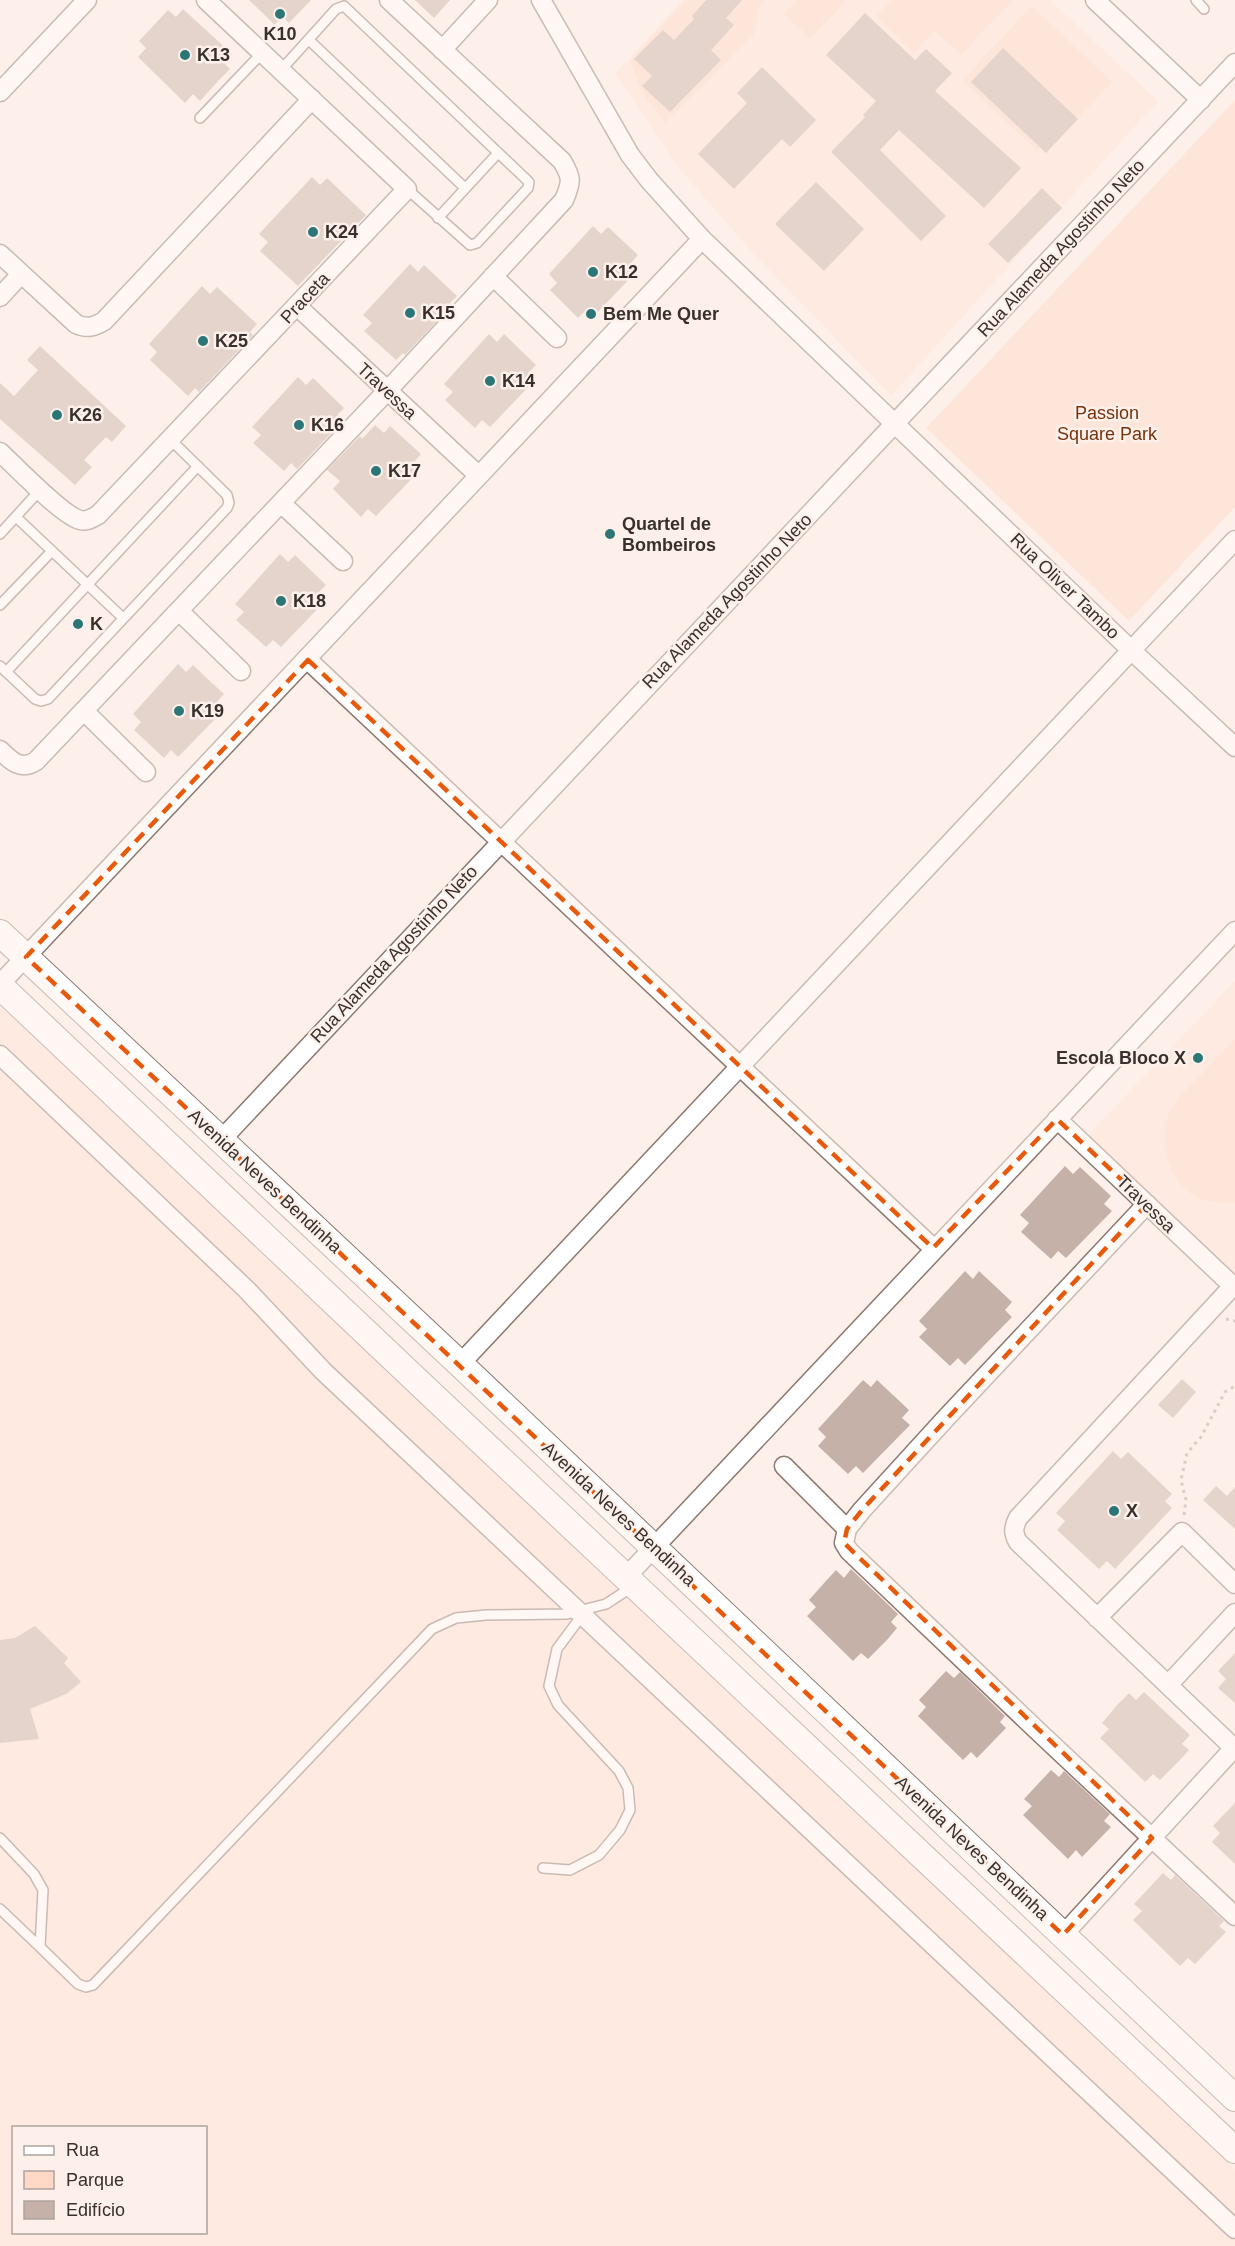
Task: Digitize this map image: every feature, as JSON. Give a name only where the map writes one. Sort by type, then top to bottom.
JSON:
[{"type":"street","points":[[0,92],[87,0]]},
{"type":"street","points":[[206,0],[406,189]]},
{"type":"street","points":[[0,750],[14,763],[21,766],[29,765],[179,611],[564,200],[570,185],[570,174],[562,161],[389,0]]},
{"type":"street","points":[[442,50],[488,0]]},
{"type":"street","name":"Rua Oliver Tambo","points":[[541,0],[635,162],[702,239],[1235,747]]},
{"type":"street","points":[[1095,0],[1201,100]]},
{"type":"street","name":"Rua Alameda Agostinho Neto","points":[[221,1140],[500,840],[896,424],[1235,63]]},
{"type":"street","points":[[0,254],[76,324],[85,328],[95,326],[104,321],[312,99]]},
{"type":"street","name":"Praceta","points":[[0,452],[40,490],[72,516],[81,520],[90,520],[98,515],[406,189]]},
{"type":"street","points":[[702,239],[0,985],[1235,2150]]},
{"type":"street","points":[[0,297],[21,274]]},
{"type":"street","points":[[494,276],[557,338]]},
{"type":"street","name":"Travessa","points":[[297,306],[478,475]]},
{"type":"street","points":[[281,503],[343,561]]},
{"type":"street","points":[[460,1364],[1235,540]]},
{"type":"street","points":[[179,611],[241,671]]},
{"type":"street","points":[[308,660],[933,1248]]},
{"type":"street","points":[[84,711],[146,772]]},
{"type":"street","points":[[631,1580],[654,1547],[933,1248],[1235,931]]},
{"type":"street","name":"Avenida Neves Bendinha","points":[[0,933],[654,1547],[1235,2098]]},
{"type":"street","points":[[0,1055],[248,1290],[323,1371],[1235,2229]]},
{"type":"street","name":"Travessa","points":[[1057,1119],[1234,1287]]},
{"type":"street","points":[[1148,1204],[945,1418],[847,1529],[844,1543],[849,1551],[1235,1916]]},
{"type":"street","points":[[1063,1935],[1235,1749],[1018,1542],[1013,1527],[1018,1518],[1083,1446],[1234,1287]]},
{"type":"street","points":[[784,1466],[847,1529]]},
{"type":"street","points":[[1096,1618],[1182,1532],[1235,1584]]},
{"type":"street","points":[[1168,1685],[1235,1613]]},
{"type":"lane","points":[[1196,0],[1204,9]]},
{"type":"lane","points":[[281,70],[336,9],[344,6],[529,182],[528,188],[499,220],[477,243],[470,245],[406,189]]},
{"type":"lane","points":[[309,39],[465,188]]},
{"type":"lane","points":[[200,118],[262,54]]},
{"type":"lane","points":[[438,218],[498,153]]},
{"type":"lane","points":[[171,440],[198,466],[227,495],[229,502],[227,508],[48,699],[34,699],[3,669],[198,466]]},
{"type":"lane","points":[[0,534],[40,490]]},
{"type":"lane","points":[[16,517],[123,618]]},
{"type":"lane","points":[[0,605],[52,551]]},
{"type":"lane","points":[[0,1909],[78,1984],[86,1987],[93,1985],[432,1629],[456,1618],[581,1612],[606,1604],[631,1580]]},
{"type":"lane","points":[[543,1868],[570,1870],[598,1856],[620,1830],[630,1810],[628,1788],[619,1771],[558,1705],[549,1686],[557,1649],[581,1612]]},
{"type":"lane","points":[[0,1838],[34,1875],[43,1890],[40,1947]]},
{"type":"path","points":[[1182,1532],[1186,1500],[1180,1480],[1187,1453],[1201,1437],[1225,1392],[1235,1386]]},
{"type":"highlighted area","points":[[308,660],[933,1248],[1057,1119],[1147,1204],[862,1510],[847,1529],[844,1543],[1152,1838],[1063,1935],[26,957]]},
{"type":"shaded area","points":[[683,0],[1050,0],[1158,101],[891,396],[750,250],[678,167],[615,74]]},
{"type":"shaded area","name":"Escola Bloco X","points":[[1235,981],[1235,1275],[1088,1135]]},
{"type":"shaded area","points":[[0,1006],[1235,2169],[1235,2246],[0,2246]]},
{"type":"green space","points":[[686,0],[765,0],[760,6],[753,35],[665,123],[643,95],[630,61]]},
{"type":"green space","points":[[797,0],[847,0],[810,38],[784,14]]},
{"type":"green space","points":[[892,0],[1013,0],[961,55],[935,31],[914,53],[876,17]]},
{"type":"green space","points":[[1032,6],[1112,82],[1046,153],[1040,147],[1036,150],[962,80]]},
{"type":"green space","name":"Passion Square Park","points":[[1235,100],[1235,507],[1129,621],[926,428]]},
{"type":"green space","points":[[1235,1039],[1235,1203],[1208,1201],[1187,1191],[1171,1169],[1166,1155],[1165,1127],[1177,1099]]},
{"type":"building","name":"K10","points":[[249,0],[311,0],[289,23],[282,16],[275,25]]},
{"type":"building","points":[[415,0],[450,0],[434,18]]},
{"type":"building","points":[[706,0],[742,0],[726,18],[734,25],[711,50],[721,60],[670,112],[642,86],[652,76],[634,59],[663,30],[674,40],[694,19],[692,16]]},
{"type":"building","name":"K13","points":[[183,9],[232,54],[223,62],[230,69],[200,101],[193,94],[185,103],[138,57],[146,48],[139,41],[168,10],[176,17]]},
{"type":"building","points":[[865,13],[915,60],[926,49],[952,73],[935,91],[1021,168],[984,208],[899,130],[880,150],[946,216],[921,241],[831,152],[865,117],[863,115],[876,101],[826,55]]},
{"type":"building","points":[[1003,48],[1078,119],[1046,153],[971,82]]},
{"type":"building","points":[[762,67],[816,120],[790,147],[782,139],[734,189],[698,154],[747,103],[737,93]]},
{"type":"building","name":"K24","points":[[312,177],[320,185],[327,178],[366,215],[298,286],[260,251],[268,242],[259,234]]},
{"type":"building","points":[[816,182],[864,229],[824,271],[775,224]]},
{"type":"building","points":[[1042,188],[1062,208],[1008,263],[988,244]]},
{"type":"building","name":"K12","points":[[593,226],[601,234],[608,227],[638,255],[631,263],[638,270],[593,317],[586,310],[578,318],[550,290],[557,283],[549,274]]},
{"type":"building","name":"K15","points":[[410,264],[418,272],[424,265],[457,296],[450,303],[452,305],[405,355],[403,353],[396,360],[364,331],[372,323],[363,315]]},
{"type":"building","name":"K25","points":[[202,286],[210,294],[217,287],[257,324],[250,332],[253,335],[199,392],[195,388],[188,396],[150,360],[157,352],[149,344]]},
{"type":"building","name":"K14","points":[[489,334],[497,342],[504,334],[536,365],[529,372],[536,379],[490,427],[482,420],[475,428],[445,400],[453,392],[444,384]]},
{"type":"building","name":"K26","points":[[40,346],[126,426],[112,442],[106,437],[84,460],[92,467],[75,485],[0,419],[0,383],[14,396],[38,370],[27,360]]},
{"type":"building","name":"K16","points":[[298,377],[306,385],[313,378],[344,408],[337,415],[343,421],[297,469],[291,463],[284,471],[253,443],[261,435],[252,427]]},
{"type":"building","name":"K17","points":[[375,425],[384,433],[390,426],[421,454],[414,462],[421,469],[376,516],[368,509],[361,517],[333,489],[340,481],[327,470],[360,436],[362,439]]},
{"type":"building","name":"K18","points":[[280,554],[288,562],[295,555],[326,585],[319,592],[327,599],[281,647],[273,640],[266,647],[236,620],[244,612],[235,604]]},
{"type":"building","name":"K19","points":[[178,664],[186,672],[193,665],[224,694],[217,702],[225,709],[178,757],[171,750],[164,758],[134,730],[141,722],[133,714]]},
{"type":"building","points":[[1065,1166],[1073,1174],[1080,1167],[1111,1196],[1104,1204],[1112,1211],[1066,1258],[1058,1251],[1051,1259],[1021,1232],[1029,1223],[1020,1215]]},
{"type":"building","points":[[965,1271],[973,1279],[979,1271],[1012,1302],[1005,1310],[1012,1317],[965,1365],[958,1358],[950,1366],[919,1337],[927,1329],[919,1321]]},
{"type":"building","points":[[1182,1379],[1196,1392],[1173,1418],[1158,1405]]},
{"type":"building","points":[[863,1380],[871,1387],[877,1380],[909,1410],[902,1418],[910,1425],[863,1473],[856,1466],[848,1474],[818,1446],[826,1437],[818,1429]]},
{"type":"building","name":"X","points":[[1113,1451],[1121,1459],[1128,1452],[1172,1494],[1165,1501],[1172,1508],[1115,1569],[1107,1561],[1099,1569],[1057,1530],[1065,1521],[1056,1513]]},
{"type":"building","points":[[1216,1486],[1227,1496],[1235,1487],[1235,1529],[1203,1500]]},
{"type":"building","points":[[851,1569],[898,1614],[891,1622],[897,1628],[887,1640],[868,1659],[861,1653],[853,1661],[807,1616],[816,1607],[809,1600],[836,1570],[844,1578]]},
{"type":"building","points":[[35,1626],[68,1658],[64,1663],[81,1682],[66,1694],[30,1709],[39,1739],[0,1743],[0,1640],[15,1638]]},
{"type":"building","points":[[1235,1653],[1235,1703],[1218,1688],[1226,1679],[1218,1671]]},
{"type":"building","points":[[946,1671],[954,1678],[960,1672],[1005,1716],[1000,1722],[1006,1728],[977,1758],[971,1752],[963,1760],[918,1716],[926,1707],[919,1700]]},
{"type":"building","points":[[1144,1692],[1190,1735],[1182,1744],[1189,1750],[1179,1761],[1160,1780],[1153,1774],[1145,1782],[1100,1738],[1109,1729],[1102,1723],[1118,1704],[1129,1693],[1136,1700]]},
{"type":"building","points":[[1051,1770],[1059,1777],[1064,1771],[1110,1814],[1104,1821],[1111,1827],[1082,1857],[1076,1850],[1068,1859],[1023,1815],[1032,1806],[1024,1799]]},
{"type":"building","points":[[1235,1803],[1235,1864],[1212,1842],[1220,1833],[1213,1826]]},
{"type":"building","points":[[1163,1873],[1171,1880],[1175,1875],[1224,1921],[1219,1926],[1226,1932],[1195,1964],[1188,1958],[1180,1966],[1133,1920],[1142,1911],[1134,1904]]},
{"type":"place","name":"K10","points":[[280,14]]},
{"type":"place","name":"K13","points":[[185,55]]},
{"type":"place","name":"K24","points":[[313,232]]},
{"type":"place","name":"K12","points":[[593,272]]},
{"type":"place","name":"K15","points":[[410,313]]},
{"type":"place","name":"Bem Me Quer","points":[[591,314]]},
{"type":"place","name":"K25","points":[[203,341]]},
{"type":"place","name":"K14","points":[[490,381]]},
{"type":"place","name":"K26","points":[[57,415]]},
{"type":"place","name":"K16","points":[[299,425]]},
{"type":"place","name":"K17","points":[[376,471]]},
{"type":"place","name":"Quartel de Bombeiros","points":[[610,534]]},
{"type":"place","name":"K18","points":[[281,601]]},
{"type":"place","name":"K","points":[[78,624]]},
{"type":"place","name":"K19","points":[[179,711]]},
{"type":"place","name":"Escola Bloco X","points":[[1198,1058]]},
{"type":"place","name":"X","points":[[1114,1511]]}]
